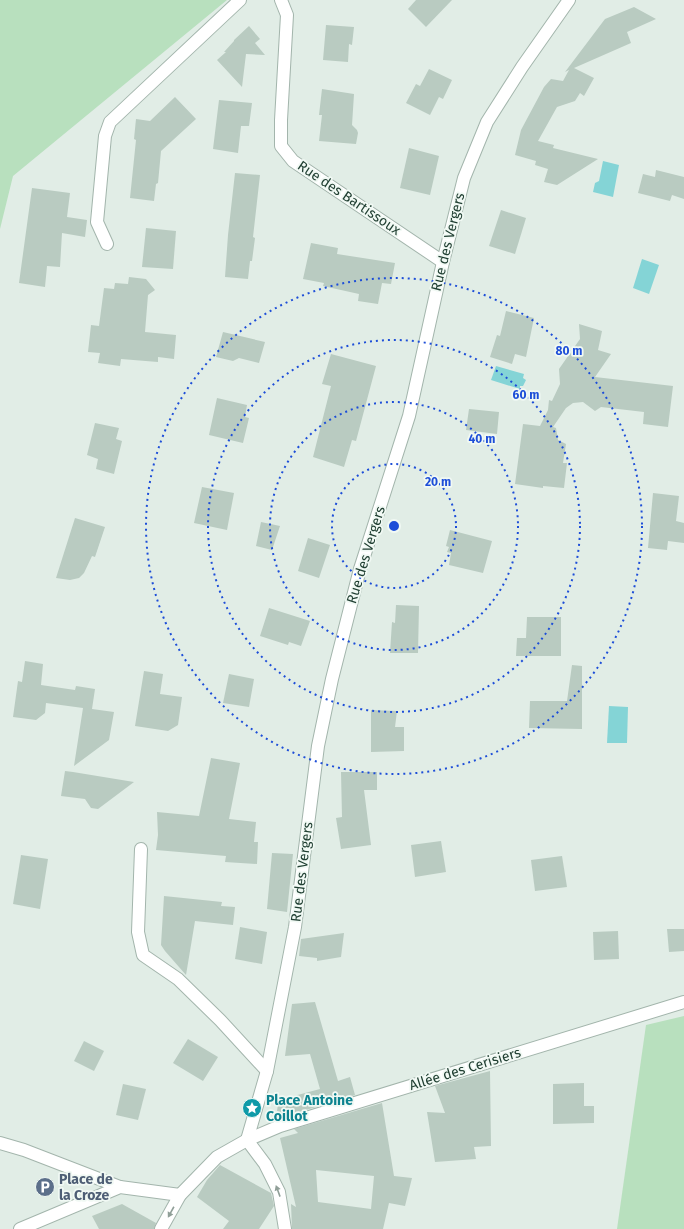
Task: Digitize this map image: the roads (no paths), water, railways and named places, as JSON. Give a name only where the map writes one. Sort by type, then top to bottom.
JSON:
[{"type":"street","points":[[107,244],[97,222],[105,136],[110,122],[240,0]]},
{"type":"street","name":"Rue des Bartissoux","points":[[281,0],[287,15],[281,146],[293,161],[443,262]]},
{"type":"street","name":"Rue des Vergers","points":[[248,1140],[267,1070],[295,927],[318,746],[332,679],[360,569],[409,416],[443,262],[464,178],[487,122],[522,67],[569,0]]},
{"type":"street","points":[[141,849],[138,932],[143,955],[178,979],[220,1020],[267,1070]]},
{"type":"street","name":"Allée des Cerisiers","points":[[248,1140],[280,1126],[684,1002]]},
{"type":"street","points":[[161,1229],[180,1195],[217,1157],[248,1140],[265,1164],[279,1192],[285,1229]]},
{"type":"street","points":[[0,1143],[24,1150],[120,1187],[180,1195]]},
{"type":"street","points":[[20,1229],[120,1187]]},
{"type":"water","points":[[603,161],[619,165],[613,197],[593,192],[595,183],[599,181]]},
{"type":"water","points":[[642,259],[659,265],[649,294],[633,288]]},
{"type":"water","points":[[496,366],[524,374],[523,378],[526,380],[523,386],[520,386],[520,389],[491,380]]},
{"type":"water","points":[[609,706],[628,707],[627,743],[607,743]]},
{"type":"place","name":"Place Antoine Coillot","points":[[252,1108]]},
{"type":"place","name":"Place de la Croze","points":[[45,1187]]}]
